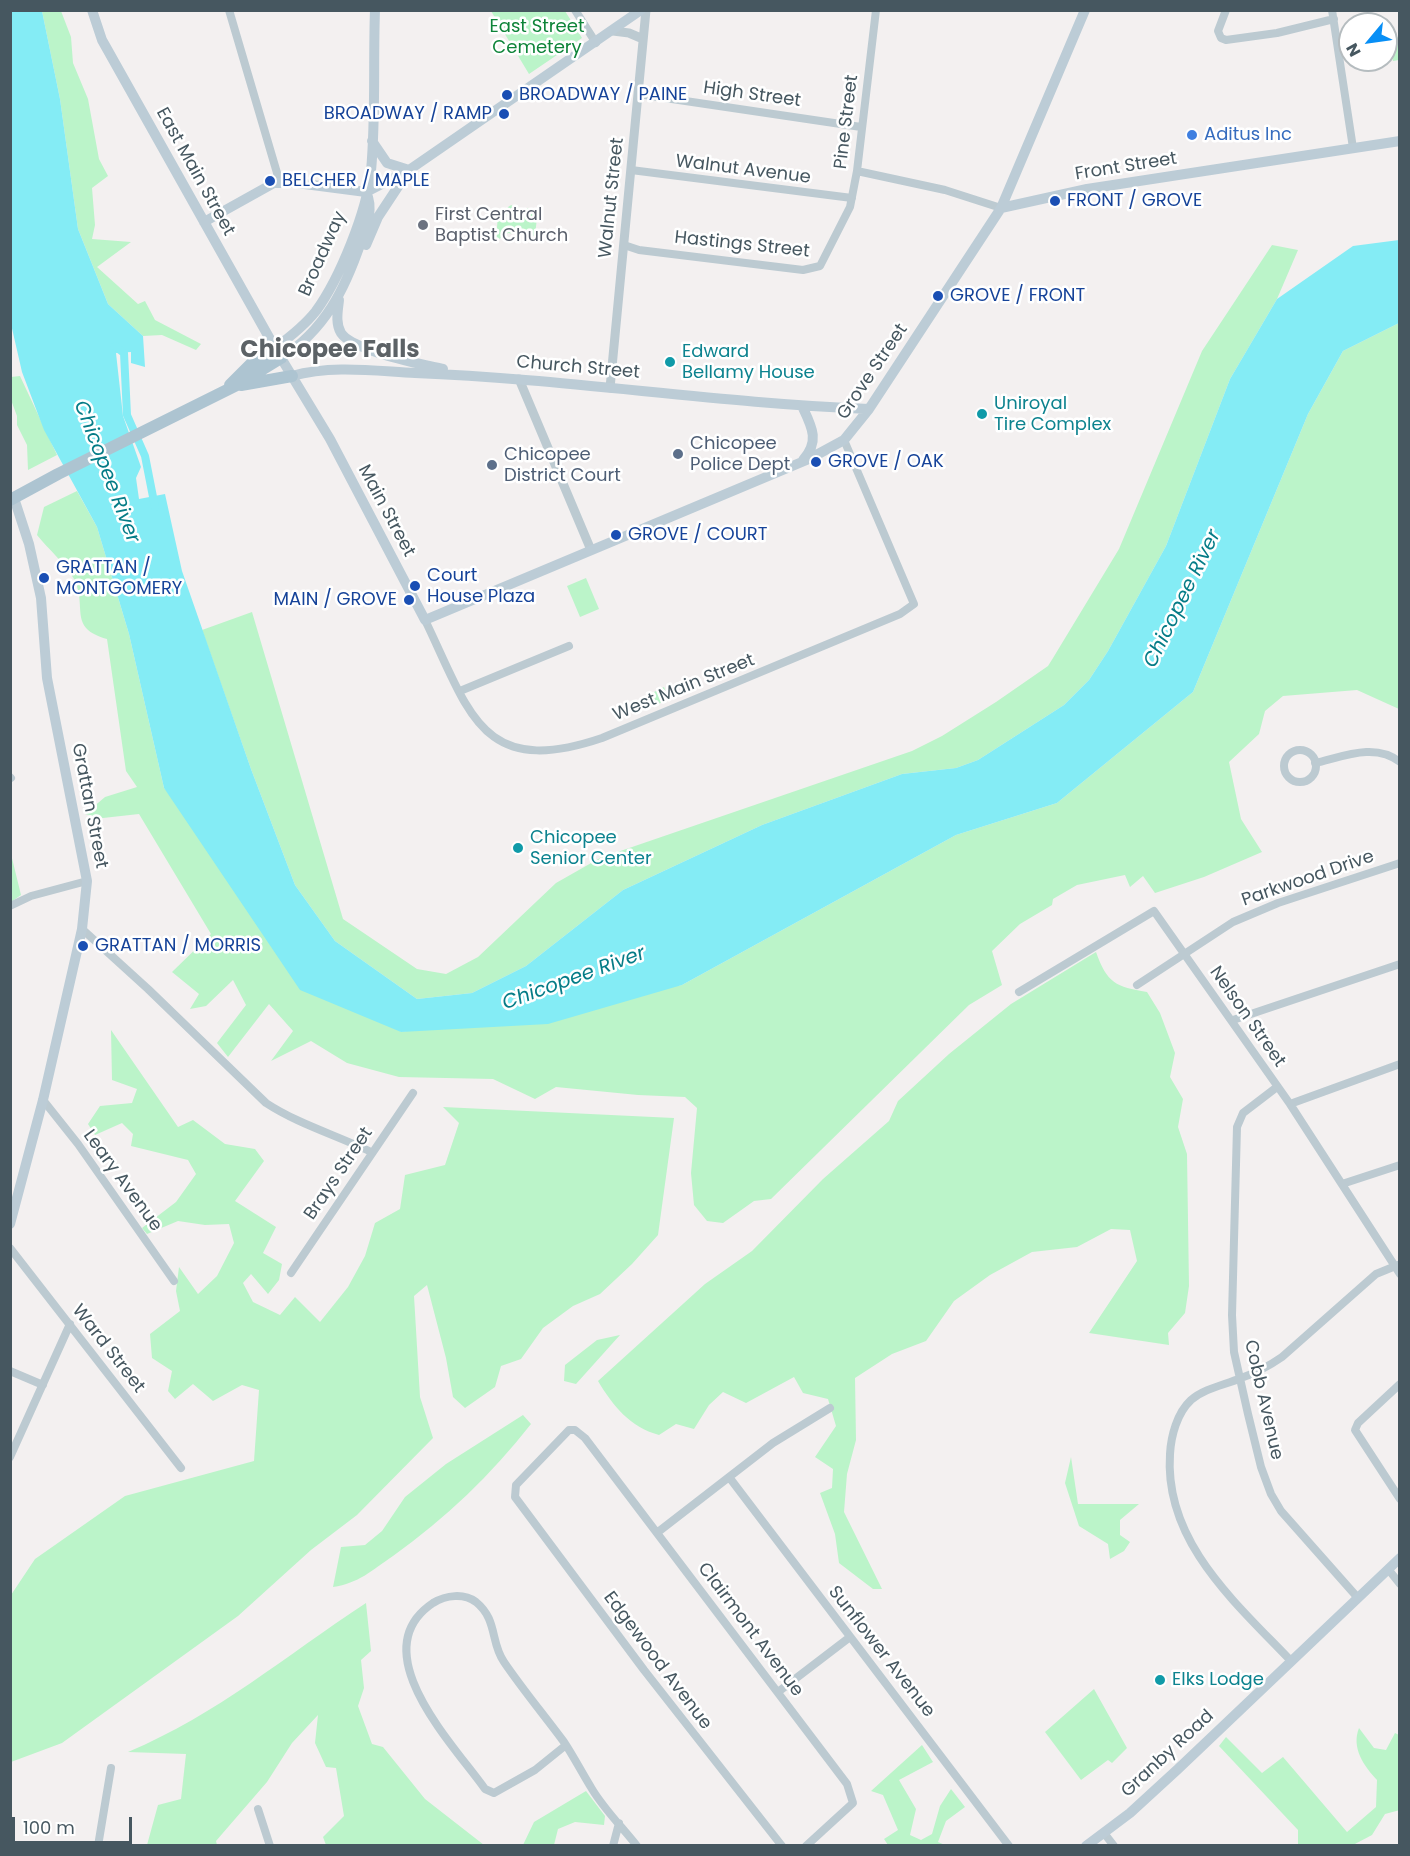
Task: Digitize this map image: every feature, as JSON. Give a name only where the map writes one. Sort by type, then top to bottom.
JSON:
[{"type":"main road","name":"East Main Street","points":[[92,10],[102,40],[278,353]]},
{"type":"main road","points":[[366,192],[371,172],[375,10]]},
{"type":"main road","points":[[204,222],[254,192],[280,183],[366,192],[409,170],[641,10]]},
{"type":"main road","name":"Grove Street","points":[[425,620],[801,463],[844,440],[869,410],[1001,208],[1085,10]]},
{"type":"main road","points":[[372,141],[387,163],[409,170]]},
{"type":"main road","name":"Front Street","points":[[1001,208],[1087,189],[1400,141]]},
{"type":"main road","points":[[352,270],[385,206],[409,170]]},
{"type":"main road","name":"Broadway","points":[[278,353],[315,330],[340,297],[352,270],[369,213],[370,200],[366,192]]},
{"type":"main road","name":"Broadway","points":[[278,353],[326,295],[349,245],[366,192]]},
{"type":"main road","name":"Church Street","points":[[340,297],[337,322],[347,339],[413,362],[464,374]]},
{"type":"main road","points":[[12,499],[232,387],[278,353]]},
{"type":"main road","name":"Main Street","points":[[278,353],[330,440],[425,620]]},
{"type":"main road","name":"Church Street","points":[[292,376],[352,369],[464,374],[802,406],[869,410]]},
{"type":"main road","points":[[232,387],[292,376]]},
{"type":"main road","points":[[801,463],[811,450],[814,438],[812,427],[802,406]]},
{"type":"main road","name":"Grattan Street","points":[[10,1224],[43,1100],[82,929],[87,881],[47,678],[41,598],[29,544],[12,499]]},
{"type":"main road","name":"Granby Road","points":[[1086,1845],[1104,1833],[1178,1769],[1400,1558]]},
{"type":"street","points":[[229,10],[280,183]]},
{"type":"street","points":[[575,10],[596,43]]},
{"type":"street","name":"Walnut Street","points":[[610,388],[646,10]]},
{"type":"street","name":"Pine Street","points":[[837,234],[852,198],[857,171],[876,10]]},
{"type":"street","points":[[1226,10],[1218,31],[1220,36],[1226,40],[1277,33],[1333,15],[1353,148]]},
{"type":"street","points":[[613,31],[629,33],[643,39]]},
{"type":"street","name":"High Street","points":[[638,94],[861,127]]},
{"type":"street","name":"Walnut Avenue","points":[[631,170],[852,198]]},
{"type":"street","points":[[857,171],[945,190],[1001,208]]},
{"type":"street","name":"Hastings Street","points":[[624,245],[639,250],[776,267],[815,269],[820,266],[837,234]]},
{"type":"street","points":[[519,379],[591,550]]},
{"type":"street","name":"West Main Street","points":[[480,724],[499,742],[521,750],[548,751],[579,746],[735,684],[900,614],[914,604],[844,440]]},
{"type":"street","name":"Main Street","points":[[425,620],[460,691],[480,724]]},
{"type":"street","points":[[460,691],[569,646]]},
{"type":"street","points":[[1295,751],[1305,752],[1315,763],[1314,773],[1302,782],[1292,780],[1284,768],[1286,758],[1295,751]]},
{"type":"street","points":[[1315,763],[1361,752],[1379,752],[1400,762]]},
{"type":"street","name":"Parkwood Drive","points":[[1137,985],[1242,918],[1278,903],[1400,863]]},
{"type":"street","points":[[10,906],[31,897],[87,881]]},
{"type":"street","name":"Nelson Street","points":[[1019,992],[1154,911],[1233,1020],[1398,1268]]},
{"type":"street","points":[[82,929],[266,1103],[288,1118],[315,1125],[371,1152]]},
{"type":"street","points":[[1233,1020],[1400,964]]},
{"type":"street","points":[[1290,1104],[1400,1064]]},
{"type":"street","name":"Cobb Avenue","points":[[1277,1087],[1243,1113],[1237,1127],[1232,1315],[1234,1352],[1271,1494],[1288,1519],[1358,1598]]},
{"type":"street","name":"Brays Street","points":[[291,1273],[413,1093]]},
{"type":"street","name":"Leary Avenue","points":[[43,1100],[78,1144],[174,1281]]},
{"type":"street","points":[[1342,1184],[1400,1165]]},
{"type":"street","name":"Ward Street","points":[[10,1248],[181,1468]]},
{"type":"street","points":[[1291,1661],[1205,1566],[1183,1527],[1171,1481],[1169,1462],[1172,1437],[1185,1408],[1192,1400],[1211,1388],[1240,1379],[1282,1357],[1382,1269],[1398,1268]]},
{"type":"street","points":[[10,1457],[70,1324]]},
{"type":"street","points":[[10,1371],[43,1384]]},
{"type":"street","points":[[1400,1384],[1358,1424],[1356,1430],[1400,1499]]},
{"type":"street","points":[[658,1532],[773,1443],[830,1408]]},
{"type":"street","name":"Clairmont Avenue","points":[[514,1491],[547,1450],[569,1430],[575,1430],[585,1438],[607,1471],[658,1532],[848,1784],[854,1800],[806,1845]]},
{"type":"street","name":"Sunflower Avenue","points":[[729,1477],[1009,1845]]},
{"type":"street","name":"Edgewood Avenue","points":[[514,1491],[515,1497],[541,1533],[782,1845]]},
{"type":"street","points":[[1388,1569],[1400,1584]]},
{"type":"street","points":[[566,1745],[535,1770],[502,1790],[494,1793],[485,1789],[434,1721],[413,1682],[407,1642],[419,1616],[442,1599],[468,1597],[476,1603],[492,1622],[502,1659],[566,1745],[592,1790],[637,1845]]},
{"type":"street","points":[[778,1692],[850,1637]]},
{"type":"street","points":[[98,1845],[111,1768]]},
{"type":"street","points":[[258,1809],[270,1845]]},
{"type":"street","points":[[613,1845],[619,1823]]},
{"type":"street","points":[[1104,1833],[1114,1845]]},
{"type":"green space","points":[[42,11],[61,11],[71,37],[73,63],[88,99],[99,159],[108,176],[92,188],[95,225],[92,239],[131,242],[97,267],[138,304],[145,301],[155,320],[201,344],[196,350],[162,335],[143,336],[108,304],[78,229],[60,99]]},
{"type":"green space","name":"East Street Cemetery","points":[[491,11],[565,11],[582,38],[529,74]]},
{"type":"green space","points":[[1398,37],[1399,37],[1398,60]]},
{"type":"green space","points":[[513,205],[518,207],[520,212],[518,217],[513,219],[508,217],[506,212],[508,207]]},
{"type":"green space","points":[[524,208],[538,208],[535,236],[508,233],[496,241],[498,214],[502,215],[505,220],[521,220]]},
{"type":"green space","points":[[1272,245],[1298,250],[1277,299],[1230,379],[1166,546],[1108,651],[1089,680],[1064,705],[978,760],[956,768],[902,774],[762,825],[623,890],[526,966],[472,993],[417,999],[335,941],[295,885],[202,630],[252,612],[343,919],[417,969],[446,974],[478,957],[556,883],[600,858],[912,751],[942,736],[1048,666],[1119,549],[1202,351]]},
{"type":"green space","points":[[1399,323],[1399,709],[1357,690],[1283,696],[1265,711],[1259,734],[1229,762],[1241,819],[1262,852],[1204,877],[1155,893],[1143,876],[1130,887],[1125,875],[1077,885],[1053,899],[1052,905],[1020,924],[992,951],[1002,985],[969,1005],[771,1199],[754,1201],[723,1223],[707,1221],[694,1205],[691,1173],[697,1108],[685,1097],[556,1087],[535,1099],[493,1079],[399,1077],[347,1063],[311,1041],[271,1061],[293,1031],[269,1004],[228,1057],[217,1043],[246,1005],[233,980],[206,1006],[190,1009],[199,994],[172,972],[211,934],[139,814],[103,818],[85,814],[105,797],[137,787],[126,771],[107,639],[87,629],[81,615],[78,589],[74,579],[37,535],[44,507],[77,491],[97,527],[129,634],[164,788],[401,1032],[682,985],[956,835],[1057,803],[1193,692],[1308,414],[1343,351]]},
{"type":"green space","points":[[20,376],[57,455],[28,470],[27,445],[17,425],[17,416],[11,400],[11,377]]},
{"type":"green space","points":[[586,578],[599,609],[580,617],[567,586]]},
{"type":"green space","points":[[664,687],[669,700],[649,707],[644,697]]},
{"type":"green space","points":[[10,850],[21,895],[11,902],[10,902]]},
{"type":"green space","points":[[1096,952],[1104,971],[1114,982],[1147,992],[1160,1013],[1175,1053],[1170,1077],[1183,1099],[1178,1127],[1187,1154],[1189,1286],[1185,1313],[1168,1333],[1169,1345],[1089,1333],[1137,1261],[1130,1230],[1111,1229],[1077,1247],[1032,1252],[990,1275],[954,1301],[926,1341],[892,1354],[855,1378],[856,1440],[847,1474],[844,1512],[882,1589],[873,1589],[839,1563],[835,1534],[820,1493],[832,1488],[833,1469],[815,1457],[836,1426],[828,1399],[803,1393],[794,1377],[746,1403],[723,1392],[709,1405],[694,1429],[676,1424],[659,1435],[639,1427],[623,1414],[598,1381],[705,1284],[752,1251],[823,1179],[889,1121],[898,1101],[949,1054],[1011,1004]]},
{"type":"green space","points":[[111,1030],[178,1127],[193,1120],[225,1144],[255,1149],[264,1161],[235,1201],[276,1227],[263,1253],[282,1264],[279,1280],[268,1294],[251,1274],[243,1283],[253,1302],[280,1315],[295,1297],[320,1322],[348,1287],[365,1256],[375,1223],[400,1209],[405,1175],[445,1165],[459,1123],[443,1107],[674,1118],[658,1235],[632,1264],[600,1294],[573,1306],[543,1328],[521,1359],[501,1366],[495,1387],[465,1408],[453,1397],[446,1358],[427,1285],[414,1296],[420,1397],[433,1438],[357,1515],[311,1550],[238,1616],[62,1743],[11,1762],[11,1595],[35,1559],[125,1496],[254,1461],[259,1390],[242,1385],[213,1401],[193,1384],[175,1399],[168,1391],[172,1371],[152,1358],[150,1334],[180,1311],[176,1291],[179,1267],[198,1294],[217,1276],[234,1243],[229,1224],[205,1225],[178,1221],[147,1234],[142,1228],[176,1202],[196,1174],[188,1160],[131,1146],[133,1134],[122,1123],[95,1135],[88,1124],[100,1106],[132,1103],[137,1089],[112,1080]]},
{"type":"green space","points":[[620,1335],[576,1384],[564,1381],[565,1365],[597,1340]]},
{"type":"green space","points":[[523,1415],[531,1424],[484,1478],[449,1511],[413,1542],[371,1571],[350,1583],[333,1587],[341,1547],[365,1545],[382,1531],[405,1497],[446,1464]]},
{"type":"green space","points":[[1071,1457],[1078,1504],[1139,1504],[1120,1520],[1120,1535],[1130,1542],[1124,1551],[1110,1559],[1108,1544],[1079,1526],[1065,1483]]},
{"type":"green space","points":[[366,1603],[371,1651],[361,1660],[364,1688],[358,1706],[372,1744],[383,1747],[425,1799],[484,1845],[326,1845],[323,1837],[344,1816],[336,1768],[326,1767],[315,1743],[318,1715],[292,1743],[267,1782],[216,1841],[217,1845],[147,1845],[158,1805],[181,1799],[186,1754],[128,1752],[161,1737],[221,1702]]},
{"type":"green space","points":[[1094,1689],[1127,1748],[1112,1763],[1108,1760],[1081,1780],[1045,1732]]},
{"type":"green space","points":[[1359,1728],[1374,1748],[1386,1750],[1395,1733],[1399,1735],[1400,1810],[1385,1814],[1372,1835],[1353,1845],[1298,1845],[1298,1830],[1219,1746],[1226,1737],[1262,1773],[1283,1757],[1347,1832],[1376,1807],[1377,1780],[1360,1756],[1357,1743]]},
{"type":"green space","points":[[922,1745],[933,1762],[899,1780],[916,1809],[910,1835],[921,1840],[932,1834],[940,1806],[951,1789],[965,1807],[946,1821],[938,1842],[945,1845],[888,1845],[884,1839],[898,1830],[883,1795],[871,1791]]},
{"type":"green space","points":[[586,1791],[605,1816],[604,1825],[575,1822],[558,1829],[554,1845],[523,1845],[534,1822]]},
{"type":"water","name":"Chicopee River","points":[[10,11],[42,11],[60,99],[78,229],[108,304],[143,336],[145,367],[131,363],[131,352],[116,353],[123,416],[141,467],[136,478],[139,499],[165,494],[182,571],[251,769],[295,885],[335,941],[417,999],[472,993],[526,966],[623,890],[762,825],[902,774],[956,768],[978,760],[1064,705],[1089,680],[1108,651],[1166,546],[1230,379],[1277,299],[1353,246],[1399,240],[1399,323],[1343,351],[1308,414],[1193,692],[1057,803],[956,835],[682,985],[548,1024],[401,1032],[300,990],[164,788],[129,634],[97,527],[44,430],[22,372],[11,324]]},
{"type":"waterway","points":[[115,346],[124,353],[127,415],[145,456],[155,507]]},
{"type":"place","name":"BROADWAY / PAINE","points":[[507,95]]},
{"type":"place","name":"BROADWAY / RAMP","points":[[504,114]]},
{"type":"place","name":"Aditus Inc","points":[[1192,135]]},
{"type":"place","name":"BELCHER / MAPLE","points":[[270,181]]},
{"type":"place","name":"FRONT / GROVE","points":[[1055,201]]},
{"type":"place","name":"First Central Baptist Church","points":[[423,225]]},
{"type":"place","name":"GROVE / FRONT","points":[[938,296]]},
{"type":"place","name":"Edward Bellamy House","points":[[670,362]]},
{"type":"place","name":"Uniroyal Tire Complex","points":[[982,414]]},
{"type":"place","name":"Chicopee Police Dept","points":[[678,454]]},
{"type":"place","name":"GROVE / OAK","points":[[816,462]]},
{"type":"place","name":"Chicopee District Court","points":[[492,465]]},
{"type":"place","name":"GROVE / COURT","points":[[616,535]]},
{"type":"place","name":"GRATTAN / MONTGOMERY","points":[[44,578]]},
{"type":"place","name":"Court House Plaza","points":[[415,586]]},
{"type":"place","name":"MAIN / GROVE","points":[[409,600]]},
{"type":"place","name":"Chicopee Senior Center","points":[[518,848]]},
{"type":"place","name":"GRATTAN / MORRIS","points":[[83,946]]},
{"type":"place","name":"Elks Lodge","points":[[1160,1680]]},
{"type":"district","name":"Chicopee Falls","points":[[330,351]]}]
